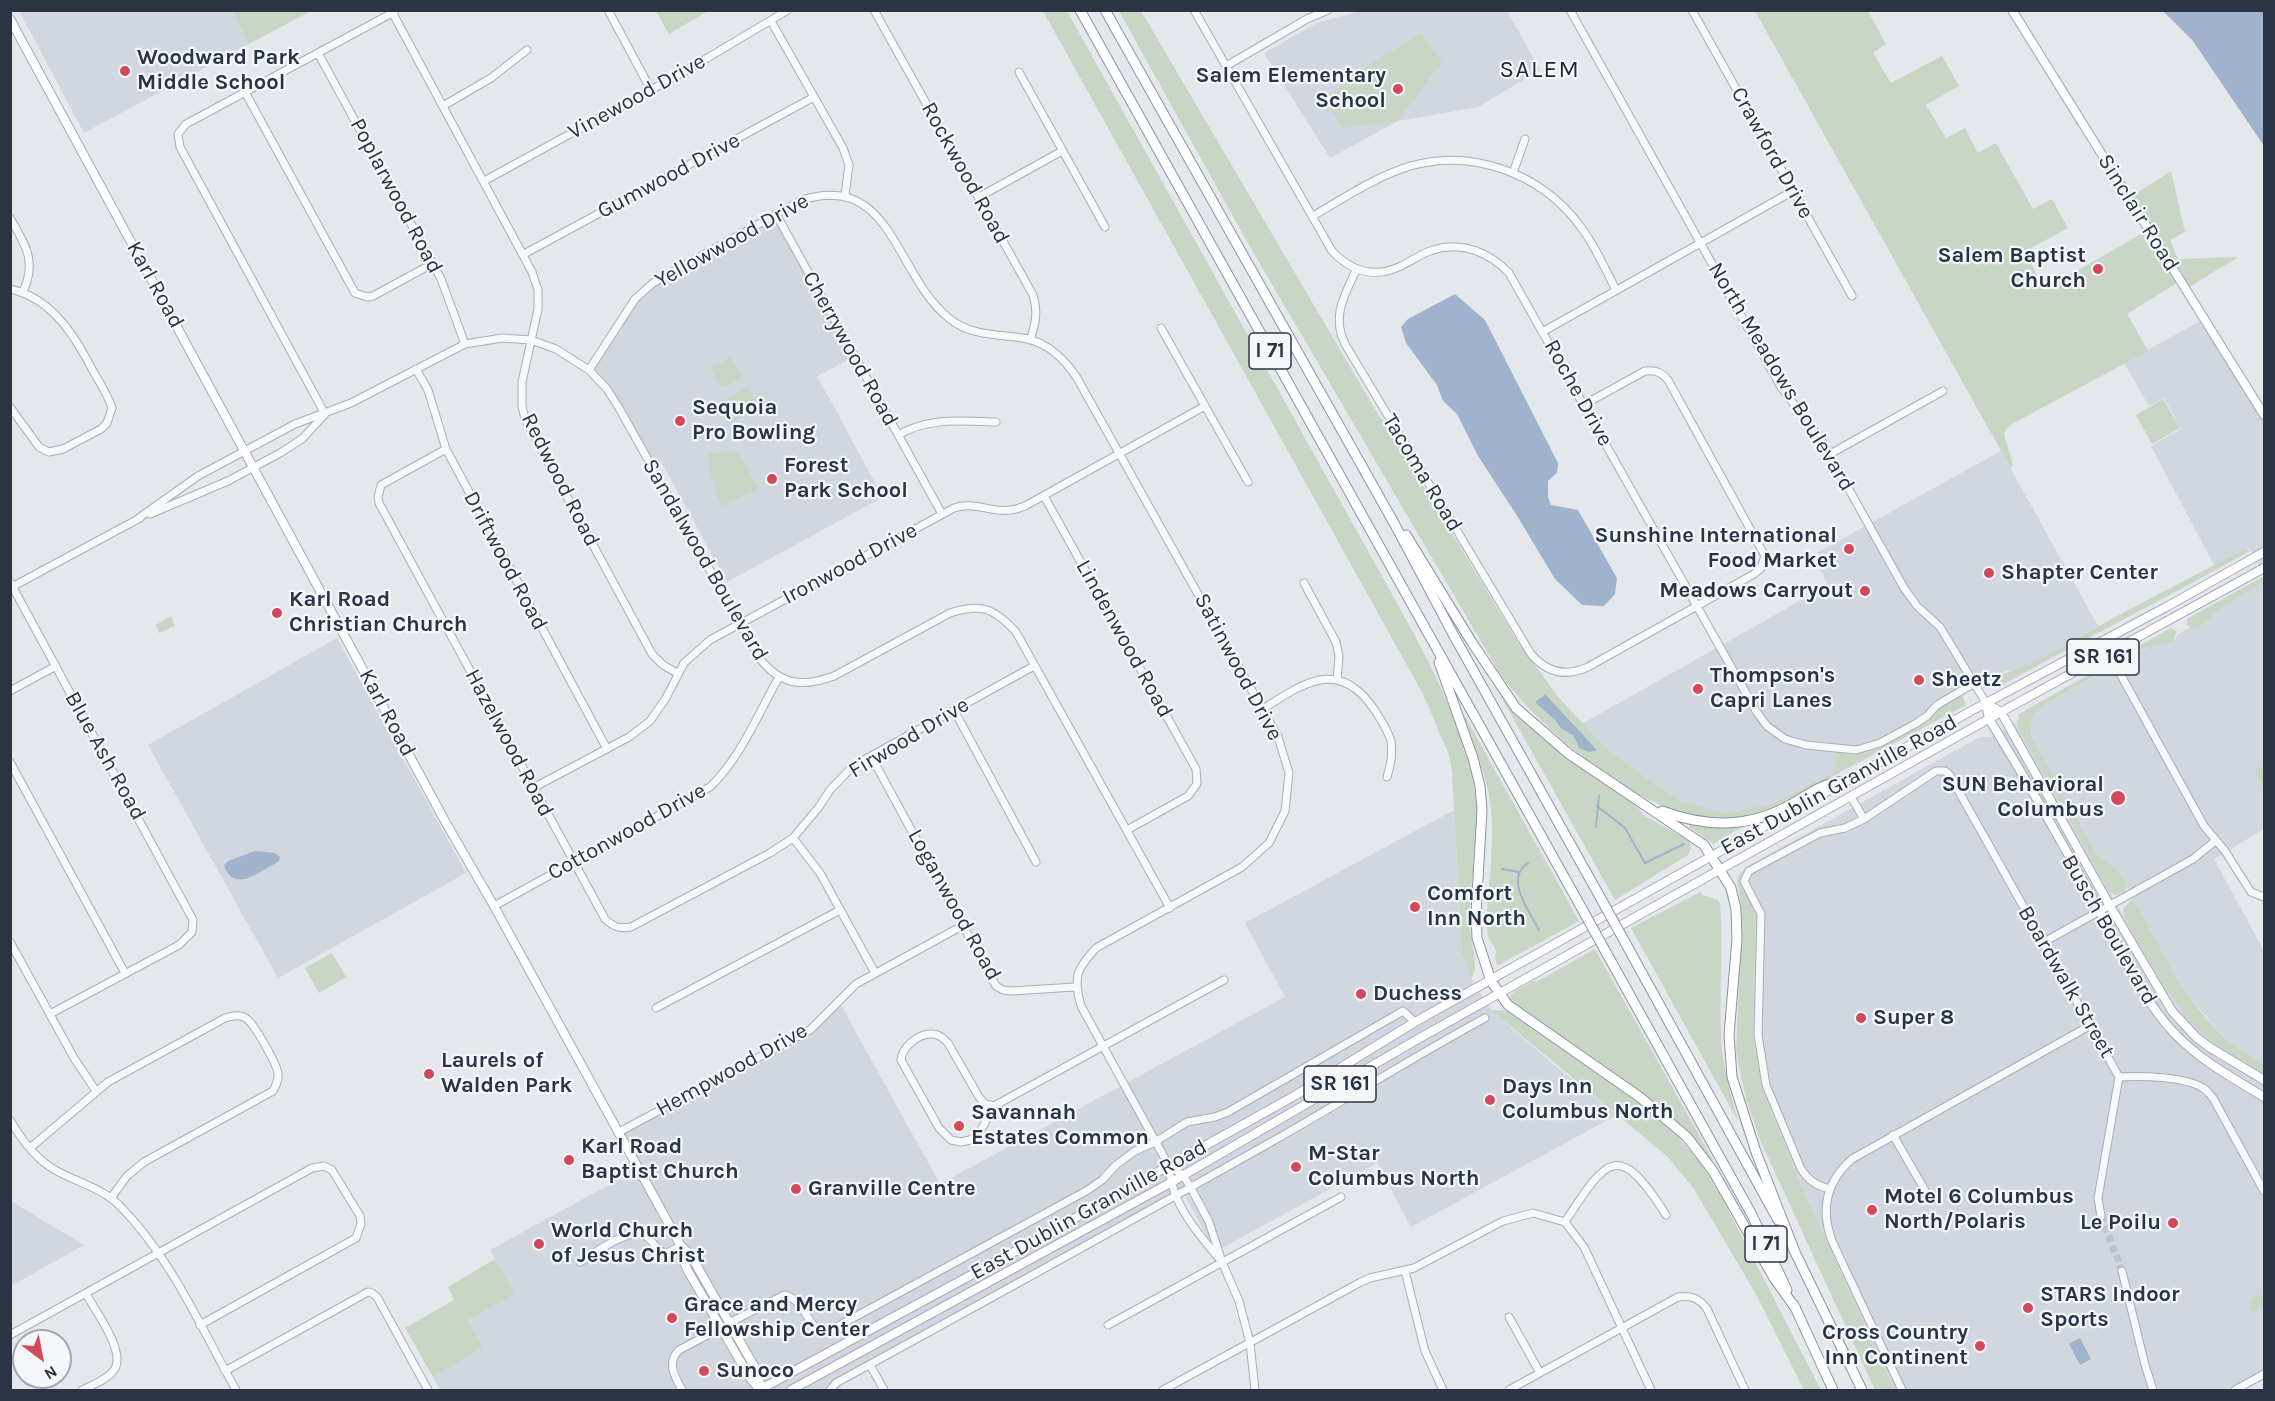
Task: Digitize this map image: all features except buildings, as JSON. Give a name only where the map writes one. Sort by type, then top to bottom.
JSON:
[{"type":"highway","name":"I 71","points":[[1080,10],[1752,1215],[1833,1390]]},
{"type":"highway","name":"I 71","points":[[1105,10],[1374,487],[1795,1252],[1862,1390]]},
{"type":"highway","points":[[1374,487],[1422,558],[1471,641],[1516,708],[1569,754],[1699,841],[1713,857],[1731,888],[1737,916],[1729,1035],[1732,1077],[1756,1152],[1795,1252]]},
{"type":"highway","points":[[1425,630],[1473,758],[1480,786],[1482,810],[1476,913],[1477,938],[1491,981],[1498,994],[1527,1020],[1641,1098],[1687,1137],[1713,1171],[1774,1278],[1796,1309]]},
{"type":"highway","points":[[1648,805],[1702,823],[1745,822],[1775,813],[1830,782],[1846,780]]},
{"type":"main road","name":"Sinclair Road","points":[[2012,10],[2265,415]]},
{"type":"main road","name":"Karl Road","points":[[10,19],[446,823],[681,1246],[690,1254],[759,1374],[760,1390]]},
{"type":"main road","name":"East Dublin Granville Road","points":[[760,1390],[1296,1095],[1415,1022],[1713,857],[1846,780],[2265,552]]},
{"type":"main road","name":"East Dublin Granville Road","points":[[790,1390],[1170,1183],[1498,994],[2001,712],[2265,568]]},
{"type":"main road","name":"Busch Boulevard","points":[[1986,703],[2001,712],[2172,1011],[2196,1037],[2209,1047],[2265,1080]]},
{"type":"main road","name":"Busch Boulevard","points":[[1986,703],[1989,719],[2146,998],[2175,1034],[2205,1061],[2265,1097]]},
{"type":"main road","name":"Karl Road","points":[[681,1246],[682,1260],[751,1380],[760,1390]]},
{"type":"street","points":[[608,10],[651,90]]},
{"type":"street","name":"Vinewood Drive","points":[[484,181],[651,90],[788,10]]},
{"type":"street","name":"Rockwood Road","points":[[874,10],[1033,295],[1037,310],[1035,327],[1030,340]]},
{"type":"street","points":[[1194,10],[1332,251],[1356,270]]},
{"type":"street","points":[[1226,66],[1307,19],[1328,10]]},
{"type":"street","name":"North Meadows Boulevard","points":[[1570,10],[1781,387],[1830,454],[1904,588],[1917,606],[1940,627],[1986,703]]},
{"type":"street","name":"Crawford Drive","points":[[1692,10],[1852,296]]},
{"type":"street","points":[[11,586],[136,520],[214,488],[253,467],[294,444],[325,414],[180,147],[178,134],[186,124],[393,11]]},
{"type":"street","name":"Redwood Road","points":[[393,11],[524,254],[538,290],[538,309],[522,382],[522,406],[525,419],[652,654],[663,665],[677,673]]},
{"type":"street","points":[[771,21],[843,148],[849,165],[845,195]]},
{"type":"street","points":[[443,106],[491,78],[527,50]]},
{"type":"street","name":"Poplarwood Road","points":[[318,53],[432,264],[454,312],[465,344]]},
{"type":"street","points":[[1018,72],[1105,227]]},
{"type":"street","points":[[245,93],[351,288],[361,296],[373,296],[432,264]]},
{"type":"street","name":"Gumwood Drive","points":[[524,254],[814,97]]},
{"type":"street","points":[[1513,173],[1525,139]]},
{"type":"street","points":[[979,197],[1062,151]]},
{"type":"street","points":[[1313,216],[1377,179],[1411,166],[1438,161],[1473,162],[1513,173],[1551,194],[1573,217],[1587,237],[1616,290]]},
{"type":"street","points":[[1544,331],[1793,191]]},
{"type":"street","name":"Yellowwood Drive","points":[[589,370],[629,307],[653,283],[802,200],[816,195],[845,195]]},
{"type":"street","name":"Satinwood Drive","points":[[845,195],[861,202],[887,228],[921,288],[950,320],[975,332],[1030,340],[1046,347],[1068,364],[1263,709],[1278,737],[1289,773],[1285,811],[1269,843],[1242,867],[1096,948],[1081,965],[1076,987]]},
{"type":"street","name":"Cherrywood Road","points":[[776,214],[942,514]]},
{"type":"street","points":[[10,218],[22,238],[30,260],[29,276],[23,292]]},
{"type":"street","name":"Roche Drive","points":[[1356,270],[1379,273],[1391,270],[1433,250],[1446,247],[1473,249],[1499,262],[1509,273],[1544,331],[1756,711],[1772,730],[1785,739],[1806,745],[1856,750],[1869,748],[1922,720],[1937,705],[1973,684]]},
{"type":"street","name":"Tacoma Road","points":[[1356,270],[1341,303],[1338,324],[1342,339],[1531,654],[1545,667],[1562,673],[1576,672],[1697,606]]},
{"type":"street","points":[[10,289],[23,292],[50,310],[75,338],[110,401],[111,415],[100,429],[55,452],[44,450],[35,442],[10,406]]},
{"type":"street","points":[[1161,328],[1248,482]]},
{"type":"street","name":"Sandalwood Boulevard","points":[[136,520],[198,476],[304,419],[325,414],[351,403],[465,344],[502,338],[531,340],[556,348],[589,370],[607,389],[740,624],[767,669],[779,677],[792,682],[805,683],[834,676],[950,613],[966,607],[984,609],[1003,617],[1016,633],[1170,908]]},
{"type":"street","name":"Driftwood Road","points":[[416,369],[428,390],[446,449],[607,748]]},
{"type":"street","points":[[1585,404],[1645,371],[1654,370],[1662,373],[1762,549],[1765,556],[1763,565],[1754,574],[1697,606]]},
{"type":"street","points":[[1830,454],[1942,391]]},
{"type":"street","name":"Ironwood Drive","points":[[533,788],[629,737],[650,720],[666,698],[677,673],[701,646],[942,514],[960,506],[975,504],[998,510],[1012,510],[1044,496],[1205,406]]},
{"type":"street","points":[[898,435],[911,427],[932,421],[996,422]]},
{"type":"street","name":"Hazelwood Road","points":[[446,449],[381,485],[378,492],[379,503],[605,919],[613,927]]},
{"type":"street","name":"Lindenwood Road","points":[[1044,496],[1196,769],[1197,784],[1188,796],[1127,830]]},
{"type":"street","points":[[1304,583],[1336,642],[1339,656],[1336,680]]},
{"type":"street","name":"Blue Ash Road","points":[[11,586],[192,914],[192,932],[179,945],[125,973]]},
{"type":"street","points":[[10,691],[56,666]]},
{"type":"street","name":"Firwood Drive","points":[[613,927],[622,929],[631,927],[770,853],[793,838],[830,790],[853,766],[1034,666]]},
{"type":"street","points":[[2117,668],[2204,826],[2225,851],[2251,892],[2259,897],[2265,897]]},
{"type":"street","name":"Cottonwood Drive","points":[[494,906],[710,787],[725,772],[739,750],[779,677]]},
{"type":"street","points":[[1263,709],[1306,684],[1321,680],[1336,680],[1350,685],[1364,695],[1391,740],[1392,758],[1387,777]]},
{"type":"street","points":[[954,710],[1036,862]]},
{"type":"street","name":"Loganwood Road","points":[[871,756],[996,986],[1004,990],[1076,987]]},
{"type":"street","points":[[10,762],[125,973],[50,1014]]},
{"type":"street","name":"East Dublin Granville Road","points":[[1829,1190],[1807,1179],[1800,1169],[1766,1085],[1758,1035],[1761,914],[1744,881],[1749,871],[1820,833],[1845,828],[1864,819],[1936,771],[1945,771]]},
{"type":"street","name":"Boardwalk Street","points":[[1945,771],[1949,774],[2119,1077],[2146,1075],[2193,1084],[2205,1089],[2213,1098],[2265,1191]]},
{"type":"street","name":"East Dublin Granville Road","points":[[1851,797],[1864,819]]},
{"type":"street","points":[[793,838],[820,873],[875,973]]},
{"type":"street","points":[[2044,942],[2193,859],[2215,841]]},
{"type":"street","points":[[656,1008],[840,910]]},
{"type":"street","name":"Hempwood Drive","points":[[619,1132],[810,1030],[856,984],[962,926]]},
{"type":"street","points":[[10,942],[74,1058],[96,1091]]},
{"type":"street","points":[[989,1106],[1000,1104],[1224,980]]},
{"type":"street","points":[[1076,987],[1081,1006],[1169,1166],[1170,1183],[1194,1230],[1222,1262]]},
{"type":"street","name":"East Dublin Granville Road","points":[[729,1323],[784,1295],[797,1300],[817,1329],[822,1332],[831,1330],[1088,1190],[1102,1180],[1125,1157],[1187,1122],[1228,1112],[1402,1011],[1415,1022]]},
{"type":"street","points":[[30,1148],[96,1091],[128,1070],[225,1018],[238,1015],[247,1019],[276,1069],[276,1086],[268,1095],[135,1168],[111,1198]]},
{"type":"street","name":"East Dublin Granville Road","points":[[831,1390],[836,1383],[1177,1196],[1485,1018]]},
{"type":"street","points":[[1902,1390],[1832,1241],[1825,1216],[1829,1190],[1837,1174],[1852,1159],[2091,1025]]},
{"type":"street","points":[[931,1034],[941,1036],[948,1043],[979,1097],[989,1106],[985,1123],[979,1133],[970,1140],[961,1142],[951,1140],[944,1135],[901,1060],[901,1053],[914,1041],[931,1034]]},
{"type":"street","points":[[2101,1216],[2098,1198],[2119,1077]]},
{"type":"street","points":[[1321,1095],[1329,1107]]},
{"type":"street","points":[[10,1120],[30,1148],[54,1170],[111,1198],[158,1253],[236,1390]]},
{"type":"street","points":[[1893,1136],[1930,1199]]},
{"type":"street","points":[[1565,1222],[1601,1172],[1612,1165],[1624,1166],[1638,1176],[1666,1215]]},
{"type":"street","points":[[10,1335],[312,1168],[324,1166],[332,1170],[338,1176],[360,1216],[360,1231],[349,1242],[200,1325]]},
{"type":"street","points":[[1169,1166],[1183,1175],[1209,1222],[1222,1262],[1239,1301],[1250,1343],[1255,1390]]},
{"type":"street","points":[[1108,1325],[1341,1197]]},
{"type":"street","points":[[1163,1390],[1364,1281],[1405,1271],[1433,1259],[1503,1221],[1533,1213],[1565,1222],[1584,1247],[1651,1390]]},
{"type":"street","points":[[580,1262],[627,1235],[637,1233],[647,1236],[660,1252],[665,1254],[681,1246]]},
{"type":"street","points":[[1405,1271],[1425,1351],[1443,1390]]},
{"type":"street","points":[[2122,1271],[2153,1390]]},
{"type":"street","points":[[225,1371],[364,1294],[372,1293],[377,1298],[428,1390]]},
{"type":"street","points":[[82,1390],[108,1376],[115,1369],[118,1359],[116,1348],[86,1294]]},
{"type":"street","points":[[1509,1390],[1678,1297],[1694,1297],[1707,1309],[1745,1390]]},
{"type":"street","points":[[1509,1317],[1540,1373]]},
{"type":"street","points":[[682,1390],[672,1368],[673,1355],[721,1328]]},
{"type":"street","points":[[870,1365],[884,1390]]},
{"type":"street","points":[[2235,1390],[2265,1374]]},
{"type":"shaded area","name":"Woodward Park Middle School","points":[[19,11],[232,11],[249,44],[84,133]]},
{"type":"shaded area","name":"Salem Elementary School","points":[[1361,11],[1507,11],[1540,70],[1478,107],[1398,121],[1330,158],[1264,53],[1317,23]]},
{"type":"shaded area","points":[[775,214],[854,357],[817,376],[883,497],[727,582],[661,462],[651,466],[617,402],[589,371],[641,290]]},
{"type":"shaded area","points":[[2204,319],[2264,417],[2264,575],[2248,547],[2214,565],[2151,446],[2181,429],[2164,398],[2149,406],[2124,363]]},
{"type":"shaded area","points":[[2001,451],[2098,626],[2034,662],[2006,671],[1975,687],[1939,708],[1924,722],[1872,751],[1837,752],[1835,772],[1769,805],[1751,809],[1725,813],[1681,801],[1611,753],[1582,724],[1828,585],[1813,555]]},
{"type":"shaded area","points":[[2264,582],[2264,764],[2254,771],[2264,789],[2264,829],[2214,859],[2264,951],[2264,1064],[2225,1039],[2182,988],[2127,888],[2127,883],[2119,872],[2096,853],[2033,739],[2030,726],[2031,718],[2039,708],[2142,650],[2176,638],[2190,627],[2194,629],[2204,624],[2220,608]]},
{"type":"shaded area","points":[[337,638],[466,873],[278,978],[148,745]]},
{"type":"shaded area","points":[[2016,723],[2125,919],[2173,999],[2207,1038],[2264,1074],[2264,1374],[2235,1390],[1894,1390],[1799,1180],[1762,1088],[1753,1035],[1756,919],[1737,878],[1739,874],[1746,867],[1976,739],[1991,737]]},
{"type":"shaded area","points":[[1454,810],[1462,955],[1471,978],[1491,1010],[1617,1115],[1411,1227],[1377,1163],[1215,1252],[1182,1190],[837,1383],[842,1390],[440,1390],[433,1377],[483,1348],[468,1320],[514,1294],[490,1250],[638,1169],[619,1132],[810,1030],[838,1000],[940,1184],[1285,997],[1245,923]]},
{"type":"shaded area","points":[[10,1199],[14,1203],[84,1245],[11,1286]]},
{"type":"green space","points":[[232,11],[311,11],[249,44]]},
{"type":"green space","points":[[656,11],[708,11],[669,34]]},
{"type":"green space","points":[[1043,11],[1067,11],[1405,618],[1446,699],[1467,755],[1474,783],[1477,810],[1469,920],[1475,960],[1474,974],[1471,978],[1462,955],[1452,772],[1449,755],[1423,694]]},
{"type":"green space","points":[[1119,11],[1141,11],[1379,416],[1516,639],[1559,698],[1611,753],[1681,801],[1725,813],[1769,805],[1835,772],[1836,752],[1872,751],[1924,722],[1939,708],[1962,695],[1966,705],[1775,807],[1737,818],[1712,819],[1684,814],[1654,802],[1624,786],[1594,766],[1540,720],[1500,674],[1249,245]]},
{"type":"green space","points":[[1755,11],[1868,11],[1886,44],[1873,53],[1891,83],[1942,56],[1959,86],[1926,105],[1946,138],[1965,128],[1978,153],[1996,143],[2033,209],[2052,199],[2068,228],[2024,252],[2045,289],[2143,233],[2149,222],[2134,195],[2171,171],[2185,232],[2170,240],[2178,259],[2238,257],[2191,286],[2177,283],[2127,314],[2148,351],[2010,425],[2004,435],[2013,465],[2010,467]]},
{"type":"green space","points":[[1421,33],[1442,62],[1398,121],[1342,128],[1326,99],[1351,76]]},
{"type":"green space","points":[[731,357],[742,377],[722,388],[710,368]]},
{"type":"green space","points":[[748,387],[759,408],[728,425],[717,404]]},
{"type":"green space","points":[[2163,399],[2180,428],[2152,444],[2136,415]]},
{"type":"green space","points":[[733,451],[740,454],[758,489],[721,506],[710,472],[708,454]]},
{"type":"green space","points":[[2246,548],[2250,551],[2002,685],[2001,682],[1990,679],[2034,662]]},
{"type":"green space","points":[[2264,576],[2264,582],[2220,608],[2204,624],[2194,629],[2187,625],[2187,619]]},
{"type":"green space","points":[[171,616],[175,626],[159,633],[156,625]]},
{"type":"green space","points":[[2171,628],[2177,632],[2173,641],[2142,649],[2039,708],[2031,722],[2033,739],[2096,853],[2119,872],[2127,883],[2125,892],[2115,895],[2109,891],[2018,727],[2016,720],[2019,720],[2019,716],[2017,715]]},
{"type":"green space","points":[[1495,686],[1532,728],[1569,760],[1634,803],[1645,816],[1690,841],[1691,849],[1688,855],[1615,900]]},
{"type":"green space","points":[[1462,711],[1579,921],[1497,966],[1496,951],[1488,936],[1486,923],[1492,842],[1489,794],[1480,763],[1460,712]]},
{"type":"green space","points":[[2264,764],[2264,789],[2254,771]]},
{"type":"green space","points":[[1690,825],[1742,827],[1713,844],[1689,827]]},
{"type":"green space","points":[[1737,878],[1754,910],[1756,919],[1753,1035],[1762,1088],[1799,1180],[1894,1390],[1875,1390],[1760,1140],[1746,1099],[1736,1052],[1742,915]]},
{"type":"green space","points":[[1700,892],[1720,903],[1722,1051],[1739,1123],[1631,928]]},
{"type":"green space","points":[[2131,900],[2134,900],[2182,988],[2225,1039],[2264,1064],[2264,1074],[2223,1050],[2189,1020],[2164,986],[2125,919],[2123,909]]},
{"type":"green space","points":[[1595,949],[1713,1160],[1710,1162],[1655,1104],[1514,1004],[1510,998],[1511,994],[1531,982],[1538,981]]},
{"type":"green space","points":[[332,953],[346,977],[319,993],[305,968]]},
{"type":"green space","points":[[1491,1010],[1508,1011],[1639,1103],[1669,1127],[1700,1162],[1721,1196],[1821,1390],[1804,1390],[1757,1296],[1694,1189],[1668,1157]]},
{"type":"green space","points":[[495,1259],[515,1294],[468,1320],[483,1348],[433,1377],[405,1328],[454,1300],[448,1287]]},
{"type":"green space","points":[[2260,1294],[2264,1304],[2258,1307],[2257,1312],[2249,1310],[2252,1298]]},
{"type":"water","points":[[2163,11],[2264,11],[2264,146],[2193,41]]},
{"type":"water","points":[[1455,294],[1485,320],[1558,463],[1557,473],[1548,481],[1548,497],[1551,505],[1578,510],[1617,578],[1615,594],[1604,606],[1582,605],[1555,579],[1478,456],[1457,414],[1443,401],[1437,385],[1406,343],[1401,327],[1408,319]]},
{"type":"water","points":[[1546,694],[1597,750],[1589,752],[1579,748],[1574,736],[1561,728],[1535,702]]},
{"type":"water","points":[[255,851],[275,853],[280,857],[279,861],[249,878],[234,878],[228,874],[224,865],[228,861]]},
{"type":"water","points":[[2080,1338],[2091,1359],[2080,1365],[2069,1344]]},
{"type":"waterway","points":[[1596,827],[1599,796]]},
{"type":"waterway","points":[[1597,806],[1625,828],[1645,863],[1684,844]]},
{"type":"waterway","points":[[1528,863],[1521,869],[1518,886],[1539,930]]},
{"type":"waterway","points":[[1502,869],[1519,872]]},
{"type":"tunnel","points":[[2101,1216],[2122,1271]]},
{"type":"place","name":"Woodward Park Middle School","points":[[125,71]]},
{"type":"place","name":"Salem Elementary School","points":[[1398,89]]},
{"type":"place","name":"Salem Baptist Church","points":[[2098,269]]},
{"type":"place","name":"Sequoia Pro Bowling","points":[[680,421]]},
{"type":"place","name":"Forest Park School","points":[[772,479]]},
{"type":"place","name":"Sunshine International Food Market","points":[[1849,549]]},
{"type":"place","name":"Shapter Center","points":[[1989,573]]},
{"type":"place","name":"Meadows Carryout","points":[[1865,591]]},
{"type":"place","name":"Karl Road Christian Church","points":[[277,613]]},
{"type":"place","name":"Sheetz","points":[[1919,680]]},
{"type":"place","name":"Thompson's Capri Lanes","points":[[1698,689]]},
{"type":"place","name":"SUN Behavioral Columbus","points":[[2118,798]]},
{"type":"place","name":"Comfort Inn North","points":[[1415,907]]},
{"type":"place","name":"Duchess","points":[[1361,994]]},
{"type":"place","name":"Super 8","points":[[1861,1018]]},
{"type":"place","name":"Laurels of Walden Park","points":[[429,1074]]},
{"type":"place","name":"Days Inn Columbus North","points":[[1490,1100]]},
{"type":"place","name":"Savannah Estates Common","points":[[959,1126]]},
{"type":"place","name":"Karl Road Baptist Church","points":[[569,1160]]},
{"type":"place","name":"M-Star Columbus North","points":[[1296,1167]]},
{"type":"place","name":"Granville Centre","points":[[796,1189]]},
{"type":"place","name":"Motel 6 Columbus North/Polaris","points":[[1872,1210]]},
{"type":"place","name":"Le Poilu","points":[[2173,1223]]},
{"type":"place","name":"World Church of Jesus Christ","points":[[539,1244]]},
{"type":"place","name":"STARS Indoor Sports","points":[[2028,1308]]},
{"type":"place","name":"Grace and Mercy Fellowship Center","points":[[672,1318]]},
{"type":"place","name":"Cross Country Inn Continent","points":[[1980,1346]]},
{"type":"place","name":"Sunoco","points":[[704,1371]]},
{"type":"district","name":"SALEM","points":[[1540,70]]}]
